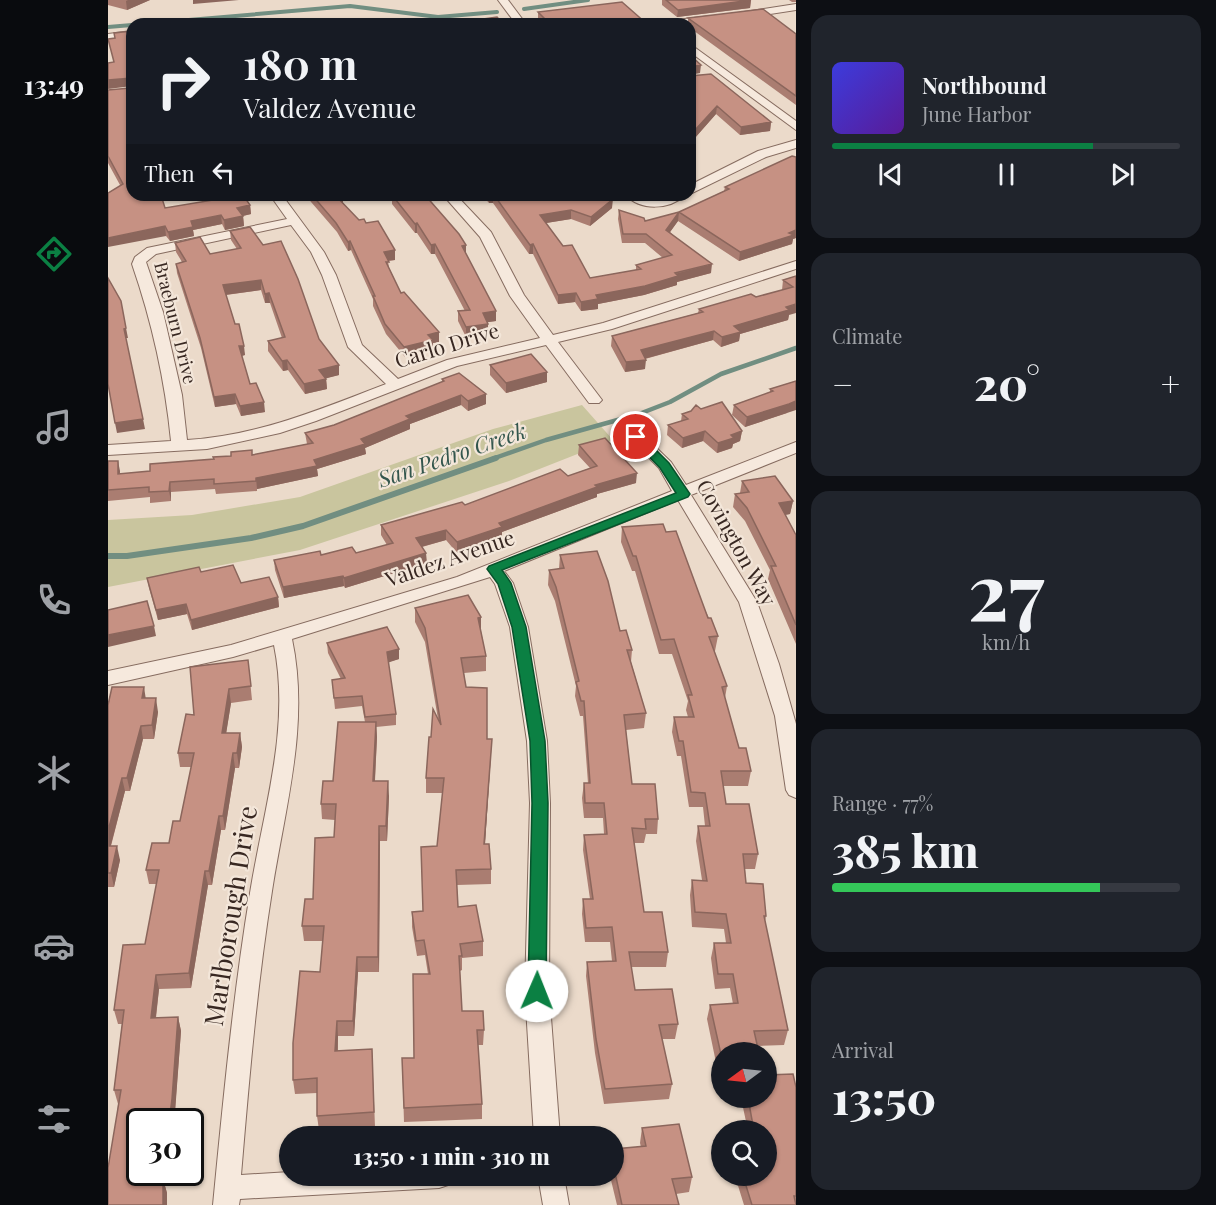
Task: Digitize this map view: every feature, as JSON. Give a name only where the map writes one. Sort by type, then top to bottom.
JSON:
[{"type":"street","points":[[503,0],[516,18]]},
{"type":"street","points":[[696,21],[796,7]]},
{"type":"street","points":[[777,10],[790,19]]},
{"type":"street","points":[[108,37],[126,35]]},
{"type":"street","points":[[696,52],[796,127]]},
{"type":"street","points":[[714,76],[726,74]]},
{"type":"street","points":[[696,187],[762,154],[796,144]]},
{"type":"street","points":[[280,201],[329,274],[355,346],[395,384]]},
{"type":"street","points":[[455,201],[486,235],[517,296],[548,341],[594,400]]},
{"type":"street","points":[[638,201],[644,207],[666,201]]},
{"type":"street","name":"Braeburn Drive","points":[[180,447],[174,395],[156,312],[139,264],[140,260],[153,251],[294,221]]},
{"type":"street","points":[[123,260],[140,260]]},
{"type":"street","name":"Carlo Drive","points":[[108,450],[180,447],[273,430],[311,418],[395,384],[461,361],[636,318],[796,265]]},
{"type":"street","name":"Covington Way","points":[[636,437],[665,465],[751,613],[770,663],[785,716],[796,790]]},
{"type":"street","name":"Valdez Avenue","points":[[108,678],[233,651],[463,581],[796,447]]},
{"type":"street","points":[[494,569],[504,583],[519,627],[537,741],[540,803],[537,991],[546,1126]]},
{"type":"street","name":"Marlborough Drive","points":[[226,1196],[246,997],[261,891],[288,744],[289,670],[282,637]]},
{"type":"street","points":[[226,1196],[332,1186]]},
{"type":"street","points":[[553,1186],[556,1205]]},
{"type":"shaded area","points":[[582,405],[613,440],[509,481],[300,550],[108,587],[108,520],[192,515],[300,497],[493,429]]},
{"type":"building","points":[[666,0],[751,0],[678,10]]},
{"type":"building","points":[[622,2],[640,18],[544,18],[538,12]]},
{"type":"building","points":[[763,9],[796,34],[796,96],[696,24],[696,18],[688,18]]},
{"type":"building","points":[[126,32],[126,78],[108,80],[108,63],[114,62],[108,39],[115,38],[114,33]]},
{"type":"building","points":[[711,74],[771,122],[741,127],[717,106],[696,129],[696,75]]},
{"type":"building","points":[[126,88],[126,201],[163,201],[165,208],[207,201],[247,201],[250,205],[237,208],[243,216],[224,220],[221,215],[191,221],[193,227],[168,232],[165,226],[108,238],[108,193],[123,184],[108,156],[108,90]]},
{"type":"building","points":[[792,156],[796,157],[796,230],[789,233],[794,235],[740,252],[679,212],[729,189],[725,187]]},
{"type":"building","points":[[317,201],[341,201],[359,220],[364,219],[366,223],[378,221],[395,250],[384,252],[389,262],[386,262],[401,293],[404,292],[439,332],[428,335],[433,340],[404,347],[385,324],[350,241],[348,242],[336,223]]},
{"type":"building","points":[[397,201],[430,201],[459,234],[466,245],[462,246],[496,311],[483,313],[488,324],[466,327],[458,311],[470,310],[435,244],[431,245],[417,223],[415,224]]},
{"type":"building","points":[[498,201],[611,201],[591,217],[571,210],[540,215],[563,246],[572,245],[590,278],[641,269],[636,265],[672,255],[646,234],[623,234],[619,210],[644,218],[645,221],[679,212],[666,230],[712,264],[675,273],[678,276],[645,286],[596,295],[598,299],[581,302],[576,293],[558,295],[533,244],[530,245]]},
{"type":"building","points":[[250,227],[263,245],[281,241],[298,279],[319,339],[339,365],[319,370],[326,379],[304,384],[287,360],[282,361],[268,341],[285,337],[269,293],[265,294],[261,280],[223,285],[235,324],[239,324],[244,346],[239,346],[250,384],[256,383],[264,402],[240,406],[235,394],[214,397],[200,338],[176,264],[186,261],[175,243],[200,237],[210,254],[241,248],[230,231]]},
{"type":"building","points":[[796,276],[796,304],[786,307],[789,310],[734,326],[741,332],[722,337],[714,331],[641,350],[646,360],[626,362],[612,336],[703,312],[699,309],[751,294],[756,297],[793,287],[783,280]]},
{"type":"building","points":[[108,278],[121,301],[126,328],[124,329],[143,419],[115,423],[108,384]]},
{"type":"building","points":[[531,354],[547,372],[506,383],[490,365]]},
{"type":"building","points":[[459,373],[486,394],[468,401],[461,395],[406,416],[410,419],[361,439],[365,444],[314,460],[317,466],[256,478],[256,481],[214,484],[214,479],[170,482],[169,491],[149,492],[149,487],[108,490],[108,461],[118,461],[118,474],[150,471],[150,464],[214,459],[213,457],[231,456],[231,452],[252,450],[252,455],[313,443],[305,433],[334,425]]},
{"type":"building","points":[[796,381],[796,401],[789,404],[747,417],[734,405],[773,391],[770,389]]},
{"type":"building","points":[[722,402],[742,431],[731,435],[734,438],[718,443],[705,431],[683,438],[668,425],[688,419],[682,414],[691,411],[696,405],[701,409]]},
{"type":"building","points":[[605,438],[637,473],[595,485],[597,487],[499,523],[502,527],[457,542],[446,530],[416,538],[426,553],[344,578],[343,576],[283,587],[274,560],[320,551],[321,555],[352,547],[356,553],[393,543],[381,525],[462,502],[465,505],[560,469],[568,476],[597,466],[579,445]]},
{"type":"building","points":[[775,476],[793,501],[779,503],[796,535],[796,625],[771,566],[776,566],[747,508],[735,494],[749,492],[742,481]]},
{"type":"building","points":[[663,524],[666,532],[676,531],[708,618],[711,618],[718,636],[709,637],[727,686],[722,687],[739,748],[746,748],[751,771],[721,771],[726,804],[749,804],[758,854],[743,854],[746,883],[763,884],[766,916],[764,916],[788,1030],[754,1031],[756,1042],[718,1042],[710,1005],[738,1003],[733,974],[718,974],[714,943],[731,943],[726,914],[695,912],[692,880],[707,881],[698,826],[710,826],[705,793],[691,792],[683,741],[679,741],[674,717],[694,717],[688,695],[692,695],[674,639],[661,640],[636,556],[633,556],[622,527]]},
{"type":"building","points":[[597,551],[608,581],[620,631],[626,630],[632,650],[627,650],[646,713],[624,715],[632,784],[655,784],[658,819],[645,819],[646,829],[632,828],[644,912],[662,912],[668,952],[629,952],[635,990],[672,989],[678,1024],[659,1025],[672,1084],[605,1089],[596,1039],[587,962],[616,961],[612,927],[586,928],[583,899],[593,899],[584,835],[607,834],[604,803],[585,803],[584,783],[590,783],[584,701],[581,701],[576,682],[579,681],[556,587],[549,570],[564,568],[560,555]]},
{"type":"building","points":[[233,565],[241,583],[269,577],[278,597],[191,620],[186,604],[156,610],[147,578],[199,567],[201,572]]},
{"type":"building","points":[[468,595],[481,617],[478,618],[486,656],[461,658],[466,687],[487,688],[487,739],[492,739],[484,844],[489,844],[491,869],[456,870],[458,907],[476,905],[483,941],[460,944],[462,956],[459,956],[462,1011],[483,1011],[484,1030],[477,1030],[482,1104],[404,1108],[402,1058],[414,1058],[413,974],[430,974],[424,940],[416,941],[412,912],[423,911],[421,847],[437,846],[444,778],[426,778],[433,709],[441,725],[425,628],[415,608]]},
{"type":"building","points":[[147,601],[154,626],[108,635],[108,610]]},
{"type":"building","points":[[387,627],[399,649],[387,652],[396,714],[365,717],[362,696],[334,698],[332,680],[345,678],[327,643]]},
{"type":"building","points":[[248,660],[251,686],[229,689],[222,733],[240,733],[237,753],[233,753],[223,816],[219,816],[209,871],[205,871],[189,973],[156,975],[151,1018],[178,1017],[171,1108],[126,1108],[126,1186],[163,1186],[163,1205],[108,1205],[108,1168],[121,1090],[114,1090],[124,1010],[114,1010],[123,945],[145,944],[159,870],[146,870],[152,843],[169,843],[173,821],[180,821],[194,753],[178,753],[186,714],[194,715],[190,667]]},
{"type":"building","points":[[112,687],[144,687],[142,698],[156,698],[152,725],[141,726],[127,778],[122,778],[108,831],[108,705]]},
{"type":"building","points":[[338,722],[376,722],[373,781],[388,781],[386,826],[379,826],[378,957],[357,957],[353,1021],[337,1021],[335,1051],[372,1049],[374,1112],[317,1116],[317,1078],[293,1080],[293,1043],[300,971],[320,972],[324,926],[302,926],[305,899],[313,899],[315,838],[334,837],[336,804],[321,804],[323,781],[333,781]]},
{"type":"building","points":[[108,846],[117,846],[111,873],[108,873]]},
{"type":"building","points":[[793,1074],[796,1087],[796,1196],[794,1196],[796,1205],[752,1205],[746,1186],[777,1186],[777,1120],[752,1120],[750,1108],[777,1108],[777,1075]]},
{"type":"building","points":[[679,1124],[692,1177],[672,1179],[679,1205],[622,1205],[618,1186],[624,1186],[624,1148],[646,1146],[642,1128]]},
{"type":"waterway","points":[[524,9],[588,0]]},
{"type":"waterway","points":[[211,18],[350,6],[438,17],[497,12]]},
{"type":"waterway","points":[[108,27],[126,26]]},
{"type":"waterway","name":"San Pedro Creek","points":[[492,459],[546,440],[639,414],[670,402],[721,374],[796,348]]},
{"type":"waterway","name":"San Pedro Creek","points":[[108,556],[127,556],[251,538],[303,526],[496,458]]},
{"type":"route","points":[[537,991],[540,803],[537,741],[519,627],[504,583],[494,569],[683,494],[665,465],[636,437]]}]
